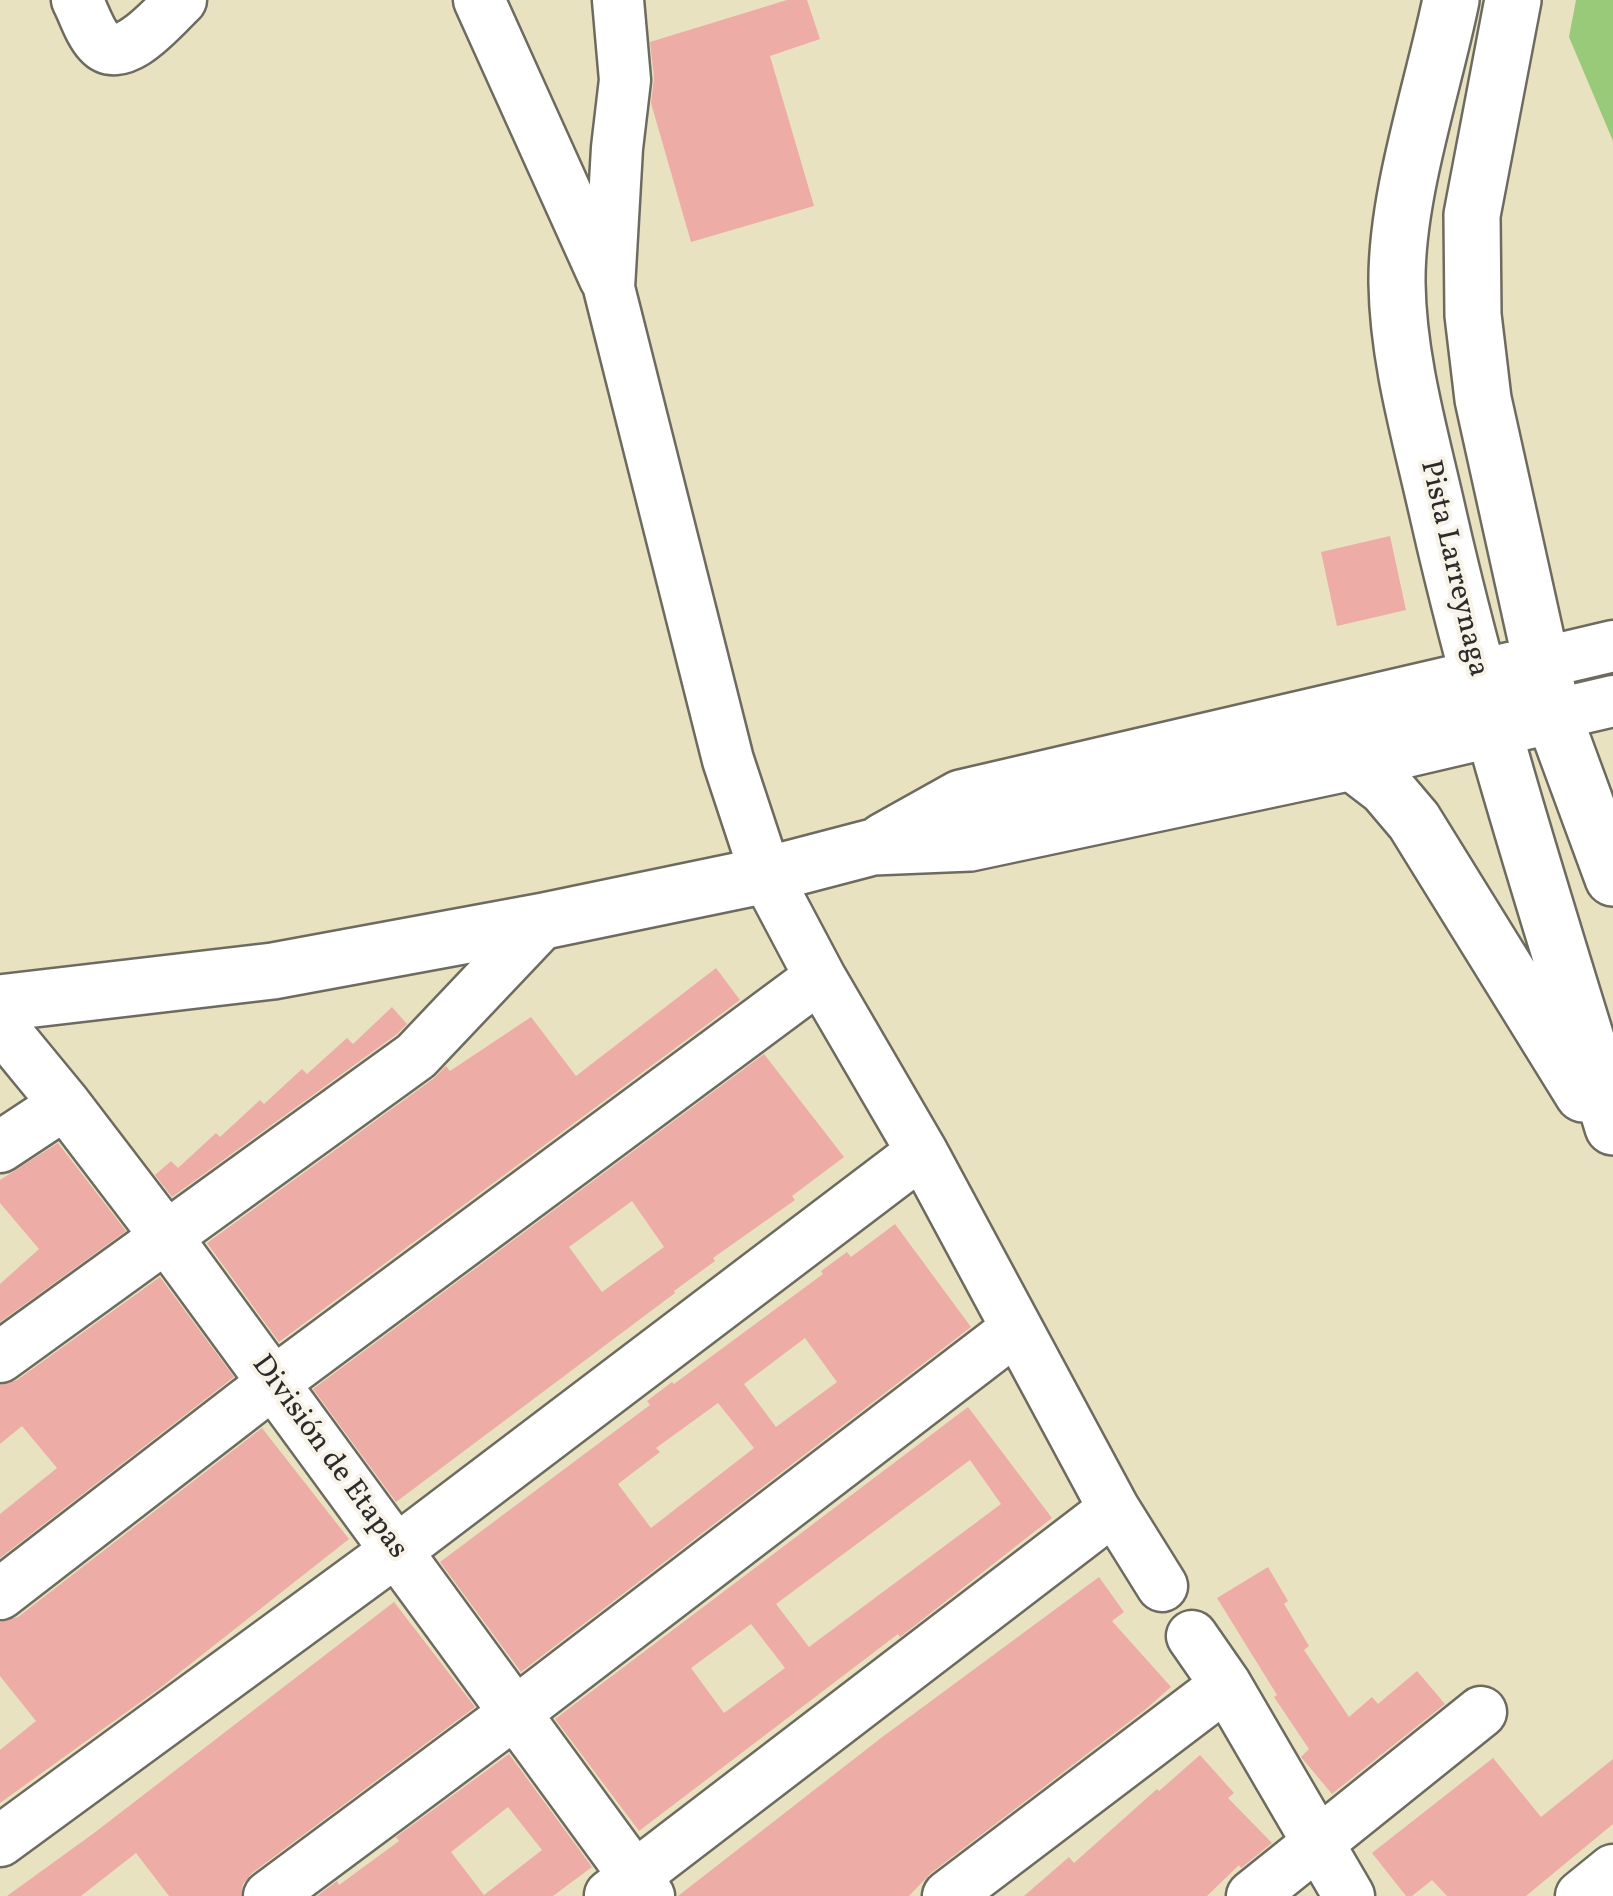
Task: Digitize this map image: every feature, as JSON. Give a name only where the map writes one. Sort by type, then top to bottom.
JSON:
[{"type":"main road","name":"Pista Larreynaga","points":[[1451,0],[1402,218],[1397,282],[1405,361],[1462,618],[1441,675],[1466,701]]},
{"type":"main road","points":[[1513,0],[1472,215],[1473,315],[1483,399],[1553,715],[1613,878]]},
{"type":"main road","points":[[0,1004],[273,971],[544,921],[766,875],[872,847],[970,843],[1352,762],[1541,662]]},
{"type":"main road","points":[[1466,701],[1613,1127]]},
{"type":"main road","points":[[872,847],[960,798],[1466,701],[1553,715]]},
{"type":"main road","points":[[1352,762],[1386,788],[1414,821],[1613,1142]]},
{"type":"street","points":[[77,0],[95,38],[106,49],[117,51],[130,46],[181,0]]},
{"type":"street","points":[[480,0],[609,288],[728,760],[766,875],[820,977],[922,1152],[1114,1509],[1162,1586]]},
{"type":"street","points":[[609,288],[625,80],[618,0]]},
{"type":"street","points":[[1541,662],[1613,646]]},
{"type":"street","points":[[1553,715],[1613,701]]},
{"type":"street","points":[[0,1357],[416,1056],[544,921]]},
{"type":"street","points":[[0,1594],[273,1384],[820,977]]},
{"type":"street","name":"División de Etapas","points":[[0,1025],[165,1235],[515,1712],[630,1889]]},
{"type":"street","points":[[0,1147],[65,1104]]},
{"type":"street","points":[[0,1841],[396,1550],[922,1152]]},
{"type":"street","points":[[269,1896],[1016,1328]]},
{"type":"street","points":[[630,1889],[1114,1509]]},
{"type":"street","points":[[1192,1636],[1226,1685],[1349,1896]]},
{"type":"street","points":[[948,1896],[1226,1685]]},
{"type":"street","points":[[1252,1896],[1481,1712]]},
{"type":"street","points":[[1581,1896],[1613,1870]]},
{"type":"green space","points":[[1576,0],[1613,0],[1613,141],[1569,37]]},
{"type":"building","points":[[787,0],[807,0],[820,39],[770,56],[814,206],[691,242],[651,103],[654,78],[650,42]]},
{"type":"building","points":[[1390,536],[1406,610],[1337,626],[1321,552]]},
{"type":"building","points":[[716,968],[740,1000],[279,1342],[207,1243],[446,1066],[450,1071],[531,1017],[576,1076]]},
{"type":"building","points":[[392,1007],[407,1024],[397,1034],[172,1197],[155,1175],[171,1161],[178,1168],[260,1100],[264,1104],[302,1069],[307,1074],[347,1038],[353,1044]]},
{"type":"building","points":[[764,1054],[844,1157],[792,1196],[795,1200],[713,1258],[715,1261],[675,1293],[396,1502],[313,1389]],"holes":[[[632,1201],[664,1247],[602,1292],[569,1247]]]},
{"type":"building","points":[[58,1143],[126,1231],[0,1322],[0,1284],[39,1249],[0,1203],[0,1180]]},
{"type":"building","points":[[895,1224],[971,1327],[521,1672],[440,1562],[650,1405],[647,1401],[672,1382],[823,1274],[821,1271],[847,1252],[851,1257]],"holes":[[[805,1338],[837,1382],[776,1427],[744,1384]],[[718,1403],[754,1448],[651,1528],[618,1484],[660,1452],[656,1448]]]},
{"type":"building","points":[[160,1277],[234,1377],[0,1558],[0,1514],[57,1468],[22,1426],[0,1444],[0,1385],[17,1380]]},
{"type":"building","points":[[968,1407],[1052,1518],[900,1637],[898,1634],[639,1831],[555,1719]],"holes":[[[970,1460],[1001,1504],[809,1647],[776,1604]],[[751,1624],[785,1668],[724,1713],[691,1668]]]},
{"type":"building","points":[[262,1428],[349,1539],[160,1688],[0,1803],[0,1750],[36,1721],[0,1676],[0,1622],[18,1617]]},
{"type":"building","points":[[1268,1567],[1309,1646],[1304,1650],[1349,1717],[1372,1697],[1378,1704],[1417,1671],[1445,1704],[1332,1794],[1301,1757],[1309,1749],[1217,1598]]},
{"type":"building","points":[[1099,1577],[1124,1612],[1112,1621],[1171,1687],[931,1873],[909,1896],[678,1896],[881,1738]]},
{"type":"building","points":[[394,1602],[475,1707],[252,1873],[243,1884],[241,1896],[169,1896],[136,1853],[81,1896],[7,1896],[94,1833]]},
{"type":"building","points":[[509,1754],[592,1867],[553,1896],[317,1896],[337,1881],[339,1885],[399,1841],[396,1837]],"holes":[[[508,1807],[542,1850],[484,1895],[451,1852]]]},
{"type":"building","points":[[1200,1755],[1234,1793],[1228,1798],[1272,1843],[1241,1868],[1239,1865],[1207,1896],[1024,1896],[1069,1857],[1074,1863]]},
{"type":"building","points":[[1493,1758],[1541,1817],[1613,1759],[1613,1824],[1526,1896],[1447,1896],[1432,1880],[1412,1896],[1406,1896],[1372,1853]]}]
